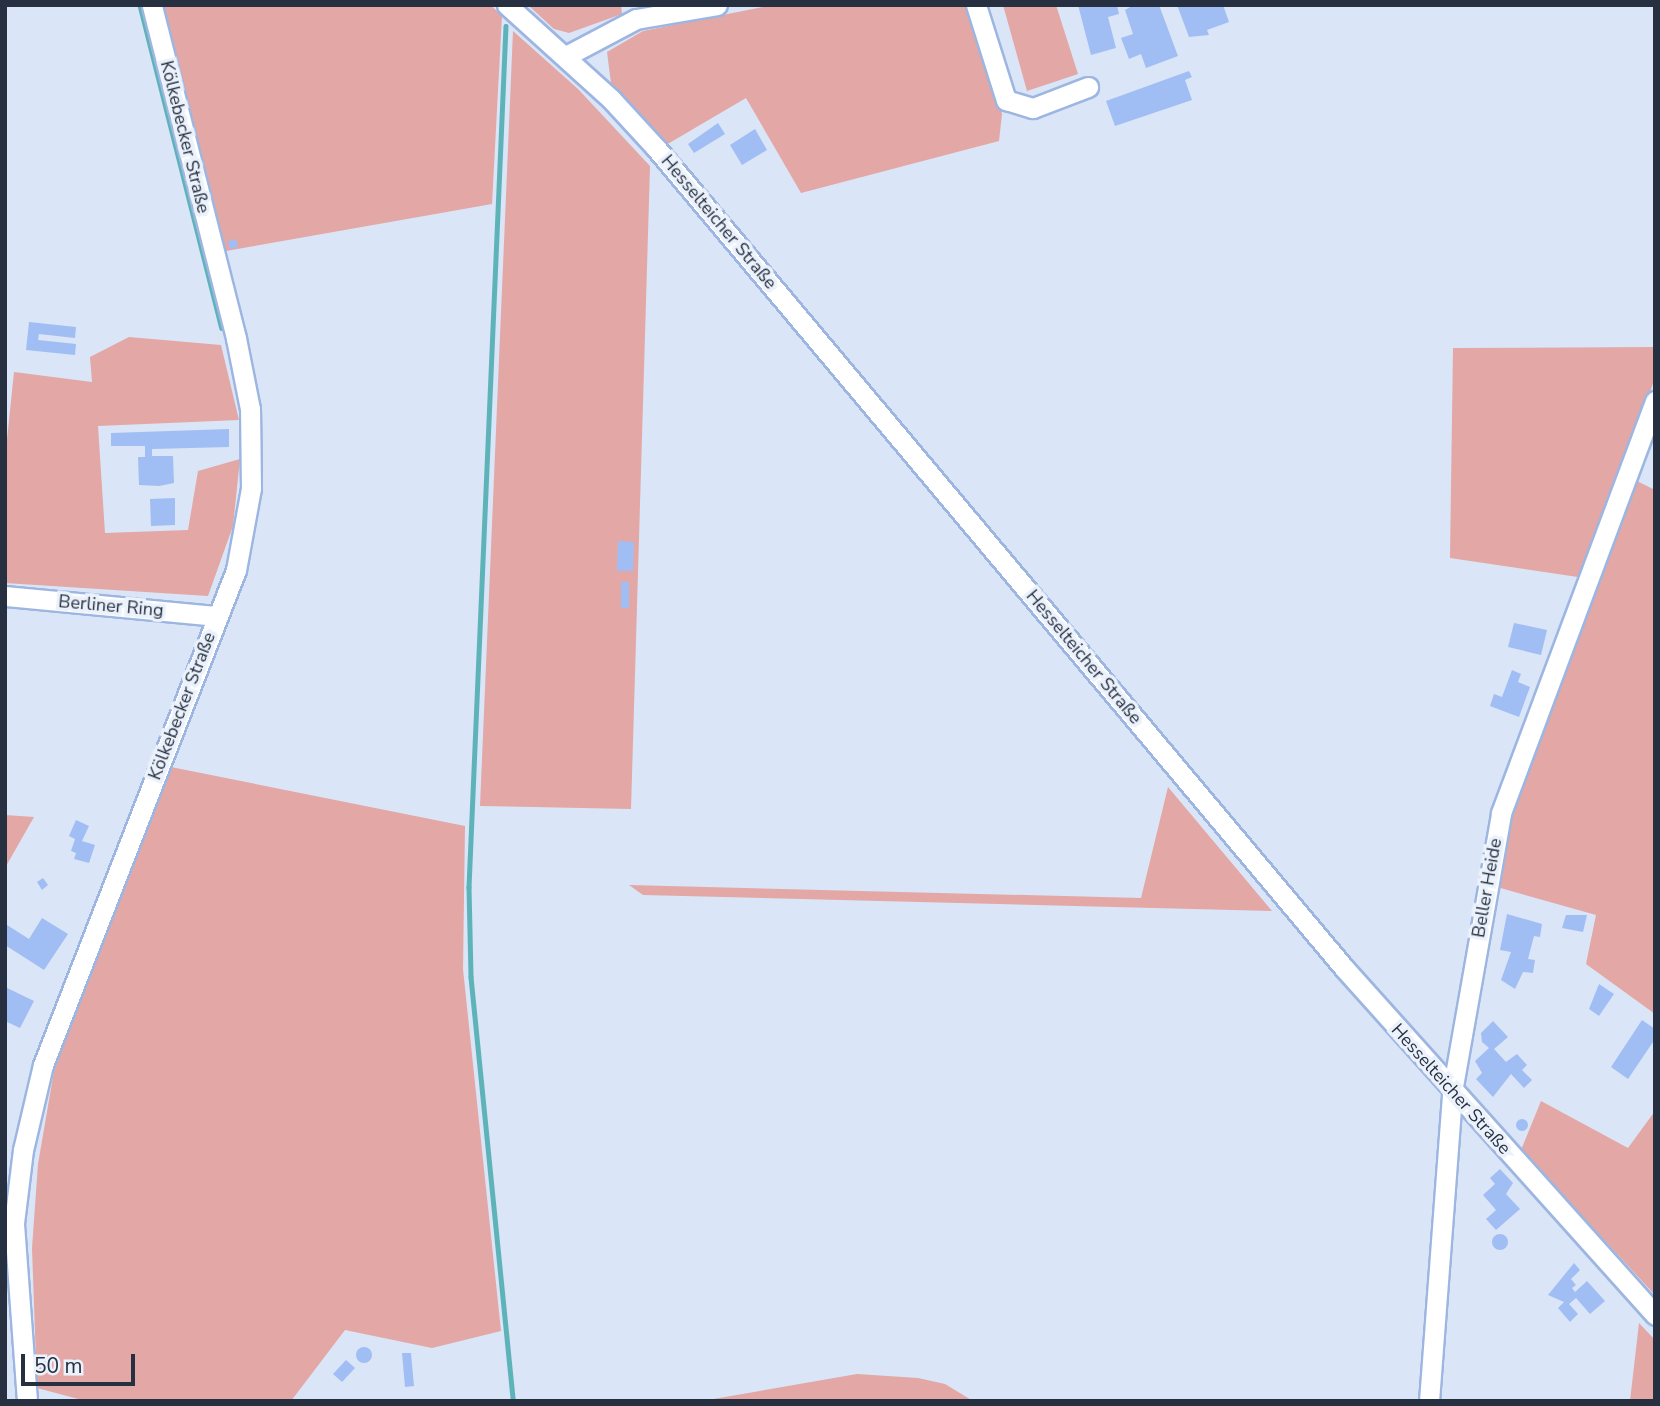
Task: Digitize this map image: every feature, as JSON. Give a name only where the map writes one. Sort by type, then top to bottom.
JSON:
[{"type":"street","name":"Kölkebecker Straße","points":[[32,1399],[14,1223],[23,1150],[43,1065],[236,570],[251,488],[250,408],[236,338],[152,5]]},
{"type":"street","name":"Hesselteicher Straße","points":[[507,5],[566,57],[629,119],[728,232],[1452,1092],[1655,1315]]},
{"type":"street","points":[[566,57],[636,12],[717,5]]},
{"type":"street","points":[[976,5],[1006,100],[1033,108],[1088,87]]},
{"type":"street","name":"Beller Heide","points":[[1429,1401],[1452,1092],[1501,813],[1655,401]]},
{"type":"street","name":"Berliner Ring","points":[[5,596],[216,616]]},
{"type":"shaded area","points":[[162,5],[490,5],[502,15],[492,204],[226,251]]},
{"type":"shaded area","points":[[528,5],[621,5],[622,14],[569,33],[554,29]]},
{"type":"shaded area","points":[[773,5],[970,5],[1002,114],[999,141],[801,193],[746,98],[666,145],[611,83],[607,52],[643,31]]},
{"type":"shaded area","points":[[1003,5],[1056,5],[1078,74],[1027,91]]},
{"type":"shaded area","points":[[513,31],[578,89],[650,166],[631,809],[480,806]]},
{"type":"shaded area","points":[[129,337],[221,345],[239,420],[98,426],[105,533],[188,530],[198,471],[240,459],[233,526],[208,596],[5,583],[5,459],[14,372],[92,382],[90,357]]},
{"type":"shaded area","points":[[1655,347],[1655,378],[1578,577],[1450,558],[1453,348]]},
{"type":"shaded area","points":[[1633,479],[1655,490],[1655,1014],[1586,964],[1596,915],[1497,887],[1511,808]]},
{"type":"shaded area","points":[[171,767],[465,826],[463,969],[501,1331],[432,1348],[345,1330],[291,1401],[86,1401],[37,1388],[32,1248],[38,1164],[54,1071]]},
{"type":"shaded area","points":[[1168,787],[1272,911],[643,895],[629,885],[1141,898]]},
{"type":"shaded area","points":[[5,815],[34,817],[5,868]]},
{"type":"shaded area","points":[[1541,1101],[1628,1148],[1655,1111],[1655,1295],[1521,1150]]},
{"type":"shaded area","points":[[1639,1323],[1655,1340],[1655,1401],[1630,1401]]},
{"type":"shaded area","points":[[857,1374],[918,1378],[945,1384],[973,1401],[702,1401]]},
{"type":"building","points":[[1078,5],[1117,5],[1119,14],[1108,17],[1116,48],[1091,55]]},
{"type":"building","points":[[1134,5],[1159,5],[1178,56],[1146,68],[1141,54],[1129,59],[1121,38],[1133,34],[1125,10]]},
{"type":"building","points":[[1177,5],[1223,5],[1229,22],[1207,30],[1209,35],[1189,37]]},
{"type":"building","points":[[1189,71],[1192,77],[1185,80],[1192,100],[1115,126],[1106,101]]},
{"type":"building","points":[[718,123],[725,134],[694,153],[688,144]]},
{"type":"building","points":[[755,129],[767,150],[742,165],[730,145]]},
{"type":"building","points":[[236,239],[238,247],[230,249],[228,241]]},
{"type":"building","points":[[29,322],[76,327],[75,338],[39,334],[38,340],[76,344],[75,355],[26,350]]},
{"type":"building","points":[[229,429],[229,447],[152,449],[152,456],[173,456],[174,483],[159,486],[139,485],[138,457],[145,457],[145,446],[111,446],[111,433]]},
{"type":"building","points":[[175,498],[175,525],[151,526],[150,499]]},
{"type":"building","points":[[618,541],[634,542],[633,571],[617,571]]},
{"type":"building","points":[[621,582],[629,582],[629,608],[621,608]]},
{"type":"building","points":[[1514,623],[1547,630],[1541,655],[1508,647]]},
{"type":"building","points":[[1512,670],[1521,674],[1518,682],[1530,687],[1519,717],[1490,706],[1494,694],[1502,697]]},
{"type":"building","points":[[76,820],[89,826],[82,841],[95,845],[89,863],[74,859],[76,853],[71,851],[75,839],[69,836]]},
{"type":"building","points":[[43,878],[48,885],[42,890],[37,882]]},
{"type":"building","points":[[1507,914],[1542,924],[1540,937],[1534,936],[1528,959],[1535,960],[1533,973],[1523,972],[1515,989],[1501,980],[1511,952],[1500,950]]},
{"type":"building","points":[[1566,915],[1587,915],[1583,932],[1562,928]]},
{"type":"building","points":[[42,918],[68,934],[44,970],[5,945],[7,925],[29,939]]},
{"type":"building","points":[[1599,984],[1614,994],[1599,1016],[1589,1009]]},
{"type":"building","points":[[5,987],[34,1001],[20,1028],[5,1021]]},
{"type":"building","points":[[1642,1020],[1655,1029],[1655,1039],[1628,1079],[1611,1067]]},
{"type":"building","points":[[1493,1021],[1508,1037],[1494,1049],[1506,1062],[1517,1054],[1527,1065],[1522,1070],[1532,1080],[1524,1088],[1511,1074],[1493,1097],[1476,1079],[1482,1073],[1475,1061],[1489,1048],[1482,1042],[1481,1033]]},
{"type":"building","points":[[1522,1119],[1528,1125],[1522,1131],[1516,1125]]},
{"type":"building","points":[[1500,1169],[1513,1183],[1506,1194],[1520,1209],[1496,1230],[1486,1219],[1496,1210],[1483,1195],[1495,1184],[1490,1178]]},
{"type":"building","points":[[1500,1234],[1506,1236],[1506,1248],[1500,1250],[1494,1248],[1492,1242],[1494,1236]]},
{"type":"building","points":[[1574,1263],[1580,1270],[1571,1279],[1576,1285],[1572,1288],[1575,1292],[1587,1281],[1605,1301],[1590,1314],[1576,1298],[1569,1304],[1578,1314],[1570,1322],[1558,1308],[1564,1302],[1548,1295]]},
{"type":"building","points":[[364,1347],[370,1349],[370,1361],[364,1363],[358,1361],[356,1355],[358,1349]]},
{"type":"building","points":[[402,1353],[411,1353],[414,1386],[405,1387]]},
{"type":"building","points":[[346,1360],[355,1368],[342,1382],[333,1374]]},
{"type":"waterway","points":[[140,5],[222,328]]},
{"type":"waterway","points":[[506,26],[469,887],[471,977],[513,1401]]}]
